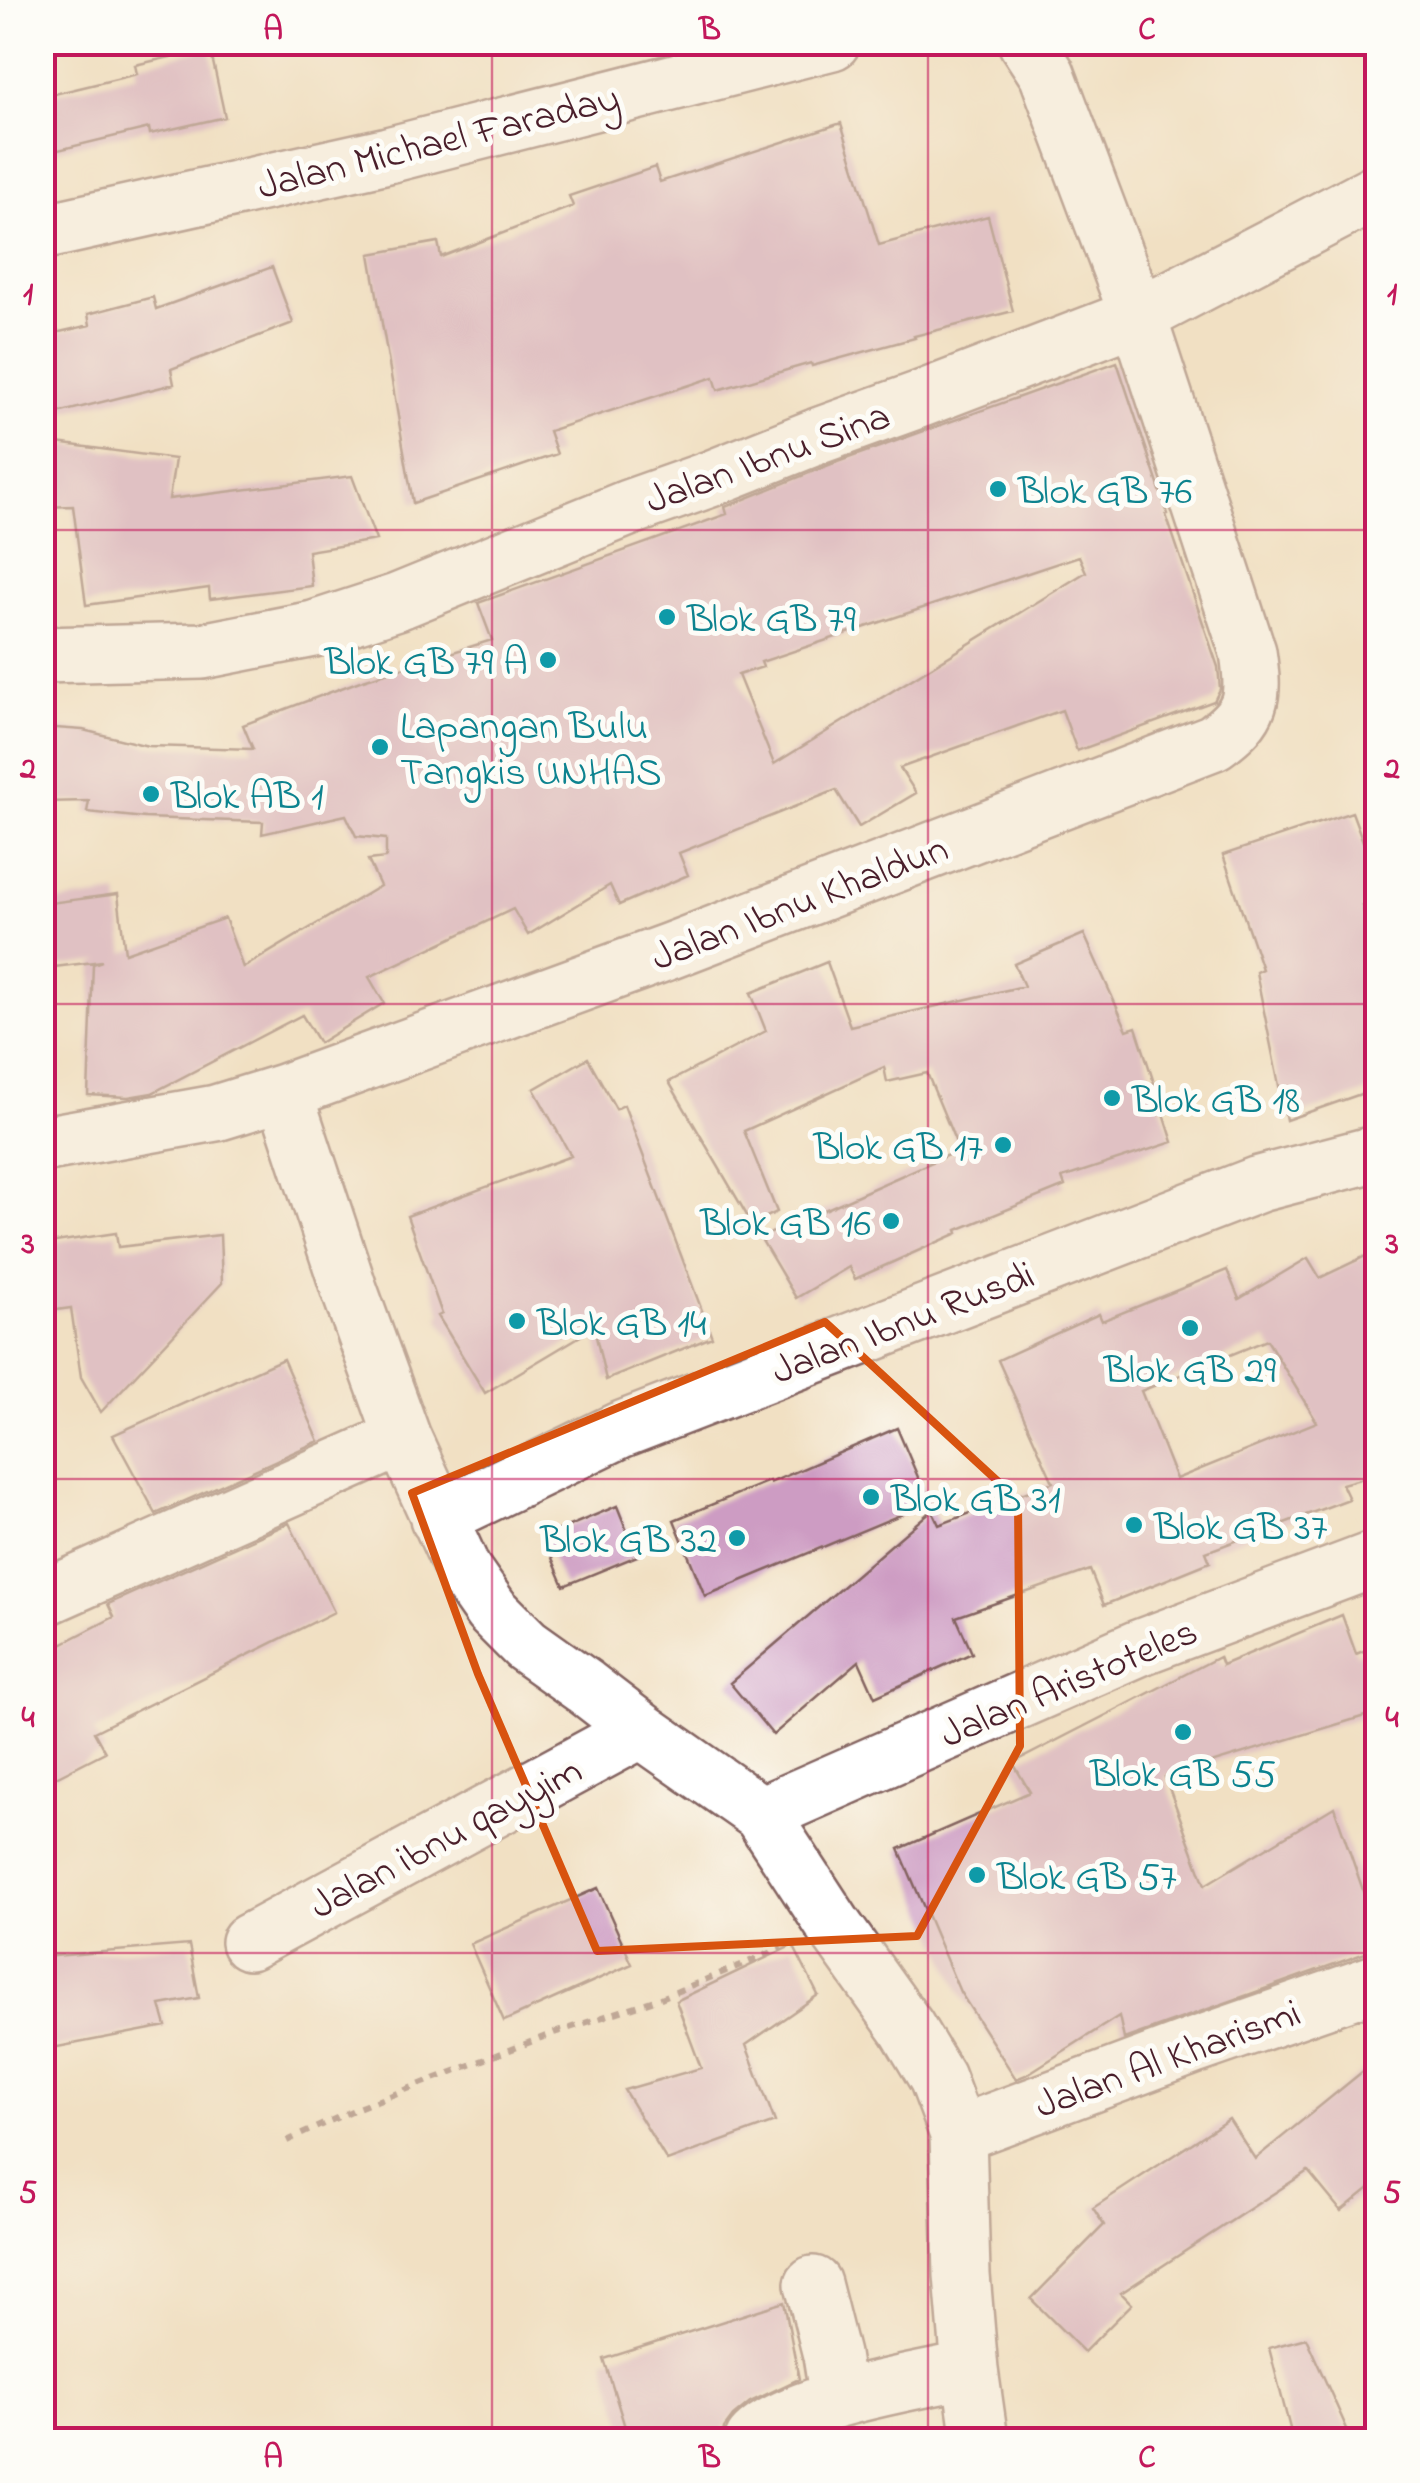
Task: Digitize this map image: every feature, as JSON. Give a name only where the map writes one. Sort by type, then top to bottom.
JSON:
[{"type":"street","name":"Jalan Michael Faraday","points":[[42,232],[388,155],[832,42]]},
{"type":"street","points":[[1026,42],[1047,74],[1138,316]]},
{"type":"street","name":"Jalan Ibnu Sina","points":[[42,655],[202,651],[314,629],[397,602],[628,508],[1138,316],[1378,191]]},
{"type":"street","name":"Jalan Ibnu Khaldun","points":[[42,1144],[216,1114],[284,1092],[670,951],[1214,742],[1234,727],[1247,708],[1253,684],[1248,652],[1138,316]]},
{"type":"street","points":[[284,1092],[403,1438],[463,1570],[492,1610],[526,1645],[761,1814],[834,1926],[908,2028],[937,2078],[958,2134],[962,2275],[980,2440]]},
{"type":"street","name":"Jalan Ibnu Rusdi","points":[[438,1518],[620,1430],[1259,1184],[1378,1153]]},
{"type":"street","points":[[42,1600],[403,1438]]},
{"type":"street","name":"Jalan Aristoteles","points":[[761,1814],[1141,1647],[1378,1558]]},
{"type":"street","name":"Jalan ibnu qayyim","points":[[248,1942],[640,1730]]},
{"type":"street","name":"Jalan Al Kharismi","points":[[958,2134],[1378,1982]]},
{"type":"street","points":[[813,2284],[838,2399]]},
{"type":"street","points":[[753,2440],[766,2427],[838,2399],[970,2370]]},
{"type":"path","points":[[286,2140],[358,2108],[661,1998],[834,1926]]},
{"type":"highlighted area","points":[[825,1322],[1018,1500],[1020,1746],[917,1936],[597,1951],[478,1674],[412,1493]]},
{"type":"building","points":[[210,48],[225,117],[150,134],[149,128],[42,154],[42,97],[137,74],[135,65]]},
{"type":"building","points":[[841,123],[879,245],[988,216],[1013,311],[718,390],[714,377],[549,431],[557,454],[413,503],[370,254],[438,242],[441,257],[573,206],[569,196],[655,167],[660,182]]},
{"type":"building","points":[[272,267],[293,323],[171,369],[174,384],[42,417],[42,336],[90,325],[88,314],[153,297],[156,309]]},
{"type":"building","points":[[1117,362],[1218,667],[1220,689],[1214,701],[1077,751],[1062,710],[900,768],[916,793],[859,827],[836,790],[679,853],[688,875],[619,905],[610,885],[528,935],[513,909],[369,977],[384,1003],[319,1043],[302,1015],[152,1093],[128,1097],[88,1095],[93,964],[102,961],[46,968],[42,904],[118,894],[125,953],[225,918],[243,968],[380,886],[368,860],[386,858],[386,839],[356,836],[346,815],[262,834],[263,822],[145,818],[87,812],[89,801],[42,802],[42,727],[83,730],[148,746],[253,749],[243,725],[360,681],[492,640],[478,603],[727,514],[725,507],[829,465]],"holes":[[[1079,556],[1086,572],[774,764],[738,675],[763,667],[761,662]]]},
{"type":"building","points":[[42,441],[175,459],[169,499],[352,476],[376,540],[308,551],[312,586],[210,599],[209,588],[86,605],[73,506],[42,507]]},
{"type":"building","points":[[1352,812],[1378,882],[1378,901],[1362,906],[1378,960],[1378,1088],[1286,1120],[1256,972],[1262,969],[1223,855]]},
{"type":"building","points":[[1084,934],[1127,1030],[1136,1027],[1173,1142],[1062,1178],[1065,1186],[957,1230],[958,1233],[855,1279],[849,1267],[796,1298],[761,1239],[809,1211],[811,1216],[959,1150],[927,1073],[887,1082],[884,1067],[744,1131],[777,1212],[752,1224],[669,1082],[766,1031],[751,993],[827,962],[850,1026],[1024,986],[1014,964]]},
{"type":"building","points":[[588,1058],[616,1109],[624,1105],[712,1337],[606,1380],[594,1328],[485,1393],[438,1316],[442,1314],[407,1216],[571,1156],[534,1089]]},
{"type":"building","points":[[116,1233],[118,1247],[220,1235],[222,1283],[101,1412],[81,1377],[71,1308],[42,1312],[42,1244]]},
{"type":"building","points":[[1378,1250],[1378,1474],[1342,1484],[1349,1499],[1206,1552],[1210,1562],[1104,1605],[1090,1570],[956,1617],[972,1653],[875,1697],[859,1661],[773,1735],[730,1683],[932,1510],[939,1525],[1053,1482],[998,1360],[1099,1314],[1102,1321],[1227,1270],[1239,1299],[1308,1258],[1320,1278]],"holes":[[[1267,1340],[1317,1422],[1176,1479],[1141,1391]]]},
{"type":"building","points":[[283,1359],[319,1441],[156,1514],[113,1435]]},
{"type":"building","points":[[897,1428],[929,1503],[705,1596],[674,1520]]},
{"type":"building","points":[[617,1506],[637,1556],[564,1586],[543,1537]]},
{"type":"building","points":[[289,1523],[334,1612],[94,1732],[105,1752],[42,1784],[42,1654],[114,1617],[108,1604]]},
{"type":"building","points":[[1342,1615],[1356,1654],[1378,1645],[1378,1712],[1165,1777],[1205,1885],[1334,1807],[1378,1933],[1378,1952],[1368,1952],[1124,2039],[1119,2016],[1016,2079],[960,1992],[899,1849],[1030,1792],[1013,1763],[1219,1657],[1222,1665]]},
{"type":"building","points":[[598,1888],[632,1964],[504,2021],[470,1944]]},
{"type":"building","points":[[189,1945],[199,1998],[160,2005],[166,2026],[42,2050],[42,1957]]},
{"type":"building","points":[[793,1945],[818,1995],[746,2045],[775,2122],[667,2161],[624,2090],[701,2068],[676,2001]]},
{"type":"building","points":[[1378,2059],[1378,2181],[1341,2211],[1308,2171],[1121,2293],[1132,2304],[1084,2352],[1031,2299],[1104,2225],[1093,2208],[1229,2119],[1255,2159]]},
{"type":"building","points":[[784,2302],[799,2379],[750,2402],[724,2428],[722,2440],[629,2440],[604,2359]]},
{"type":"building","points":[[1306,2338],[1352,2440],[1293,2440],[1269,2348]]},
{"type":"place","name":"Blok GB 76","points":[[998,489]]},
{"type":"place","name":"Blok GB 79","points":[[667,617]]},
{"type":"place","name":"Blok GB 79 A","points":[[548,660]]},
{"type":"place","name":"Lapangan Bulu Tangkis UNHAS","points":[[380,747]]},
{"type":"place","name":"Blok AB 1","points":[[151,794]]},
{"type":"place","name":"Blok GB 18","points":[[1112,1098]]},
{"type":"place","name":"Blok GB 17","points":[[1003,1145]]},
{"type":"place","name":"Blok GB 16","points":[[891,1221]]},
{"type":"place","name":"Blok GB 14","points":[[517,1321]]},
{"type":"place","name":"Blok GB 29","points":[[1190,1328]]},
{"type":"place","name":"Blok GB 31","points":[[871,1497]]},
{"type":"place","name":"Blok GB 37","points":[[1134,1525]]},
{"type":"place","name":"Blok GB 32","points":[[737,1538]]},
{"type":"place","name":"Blok GB 55","points":[[1183,1732]]},
{"type":"place","name":"Blok GB 57","points":[[977,1875]]}]
